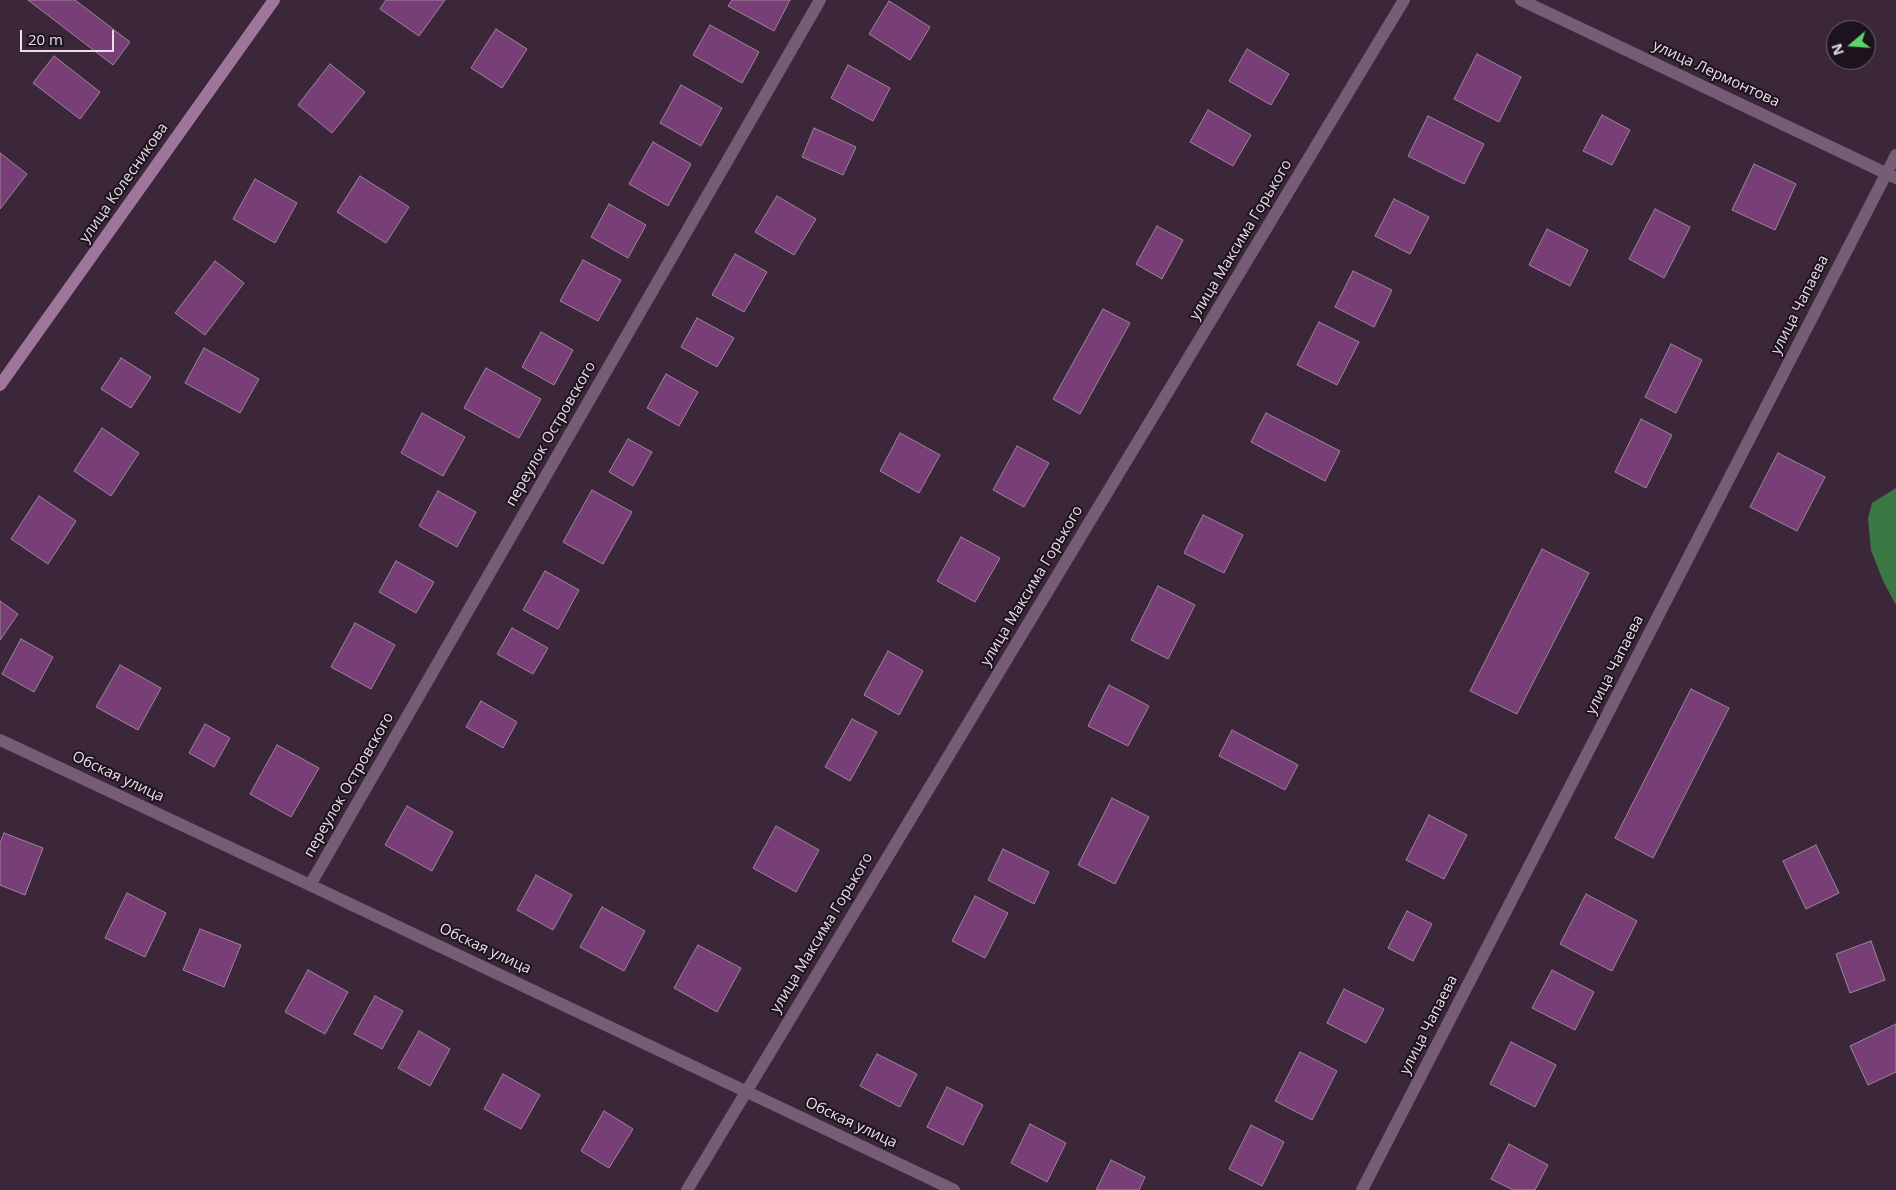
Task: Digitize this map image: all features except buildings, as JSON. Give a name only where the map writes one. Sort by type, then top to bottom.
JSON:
[{"type":"street","name":"улица Колесникова","points":[[0,385],[274,0]]},
{"type":"street","name":"переулок Островского","points":[[310,884],[820,0]]},
{"type":"street","name":"улица Максима Горького","points":[[687,1190],[1404,0]]},
{"type":"street","name":"улица Лермонтова","points":[[1522,0],[1891,176]]},
{"type":"street","name":"улица Чапаева","points":[[1362,1190],[1891,176],[1896,155]]},
{"type":"street","name":"Обская улица","points":[[0,740],[310,884],[954,1190]]},
{"type":"shaded area","points":[[1896,488],[1896,605],[1883,581],[1871,550],[1868,518],[1872,503]]}]
